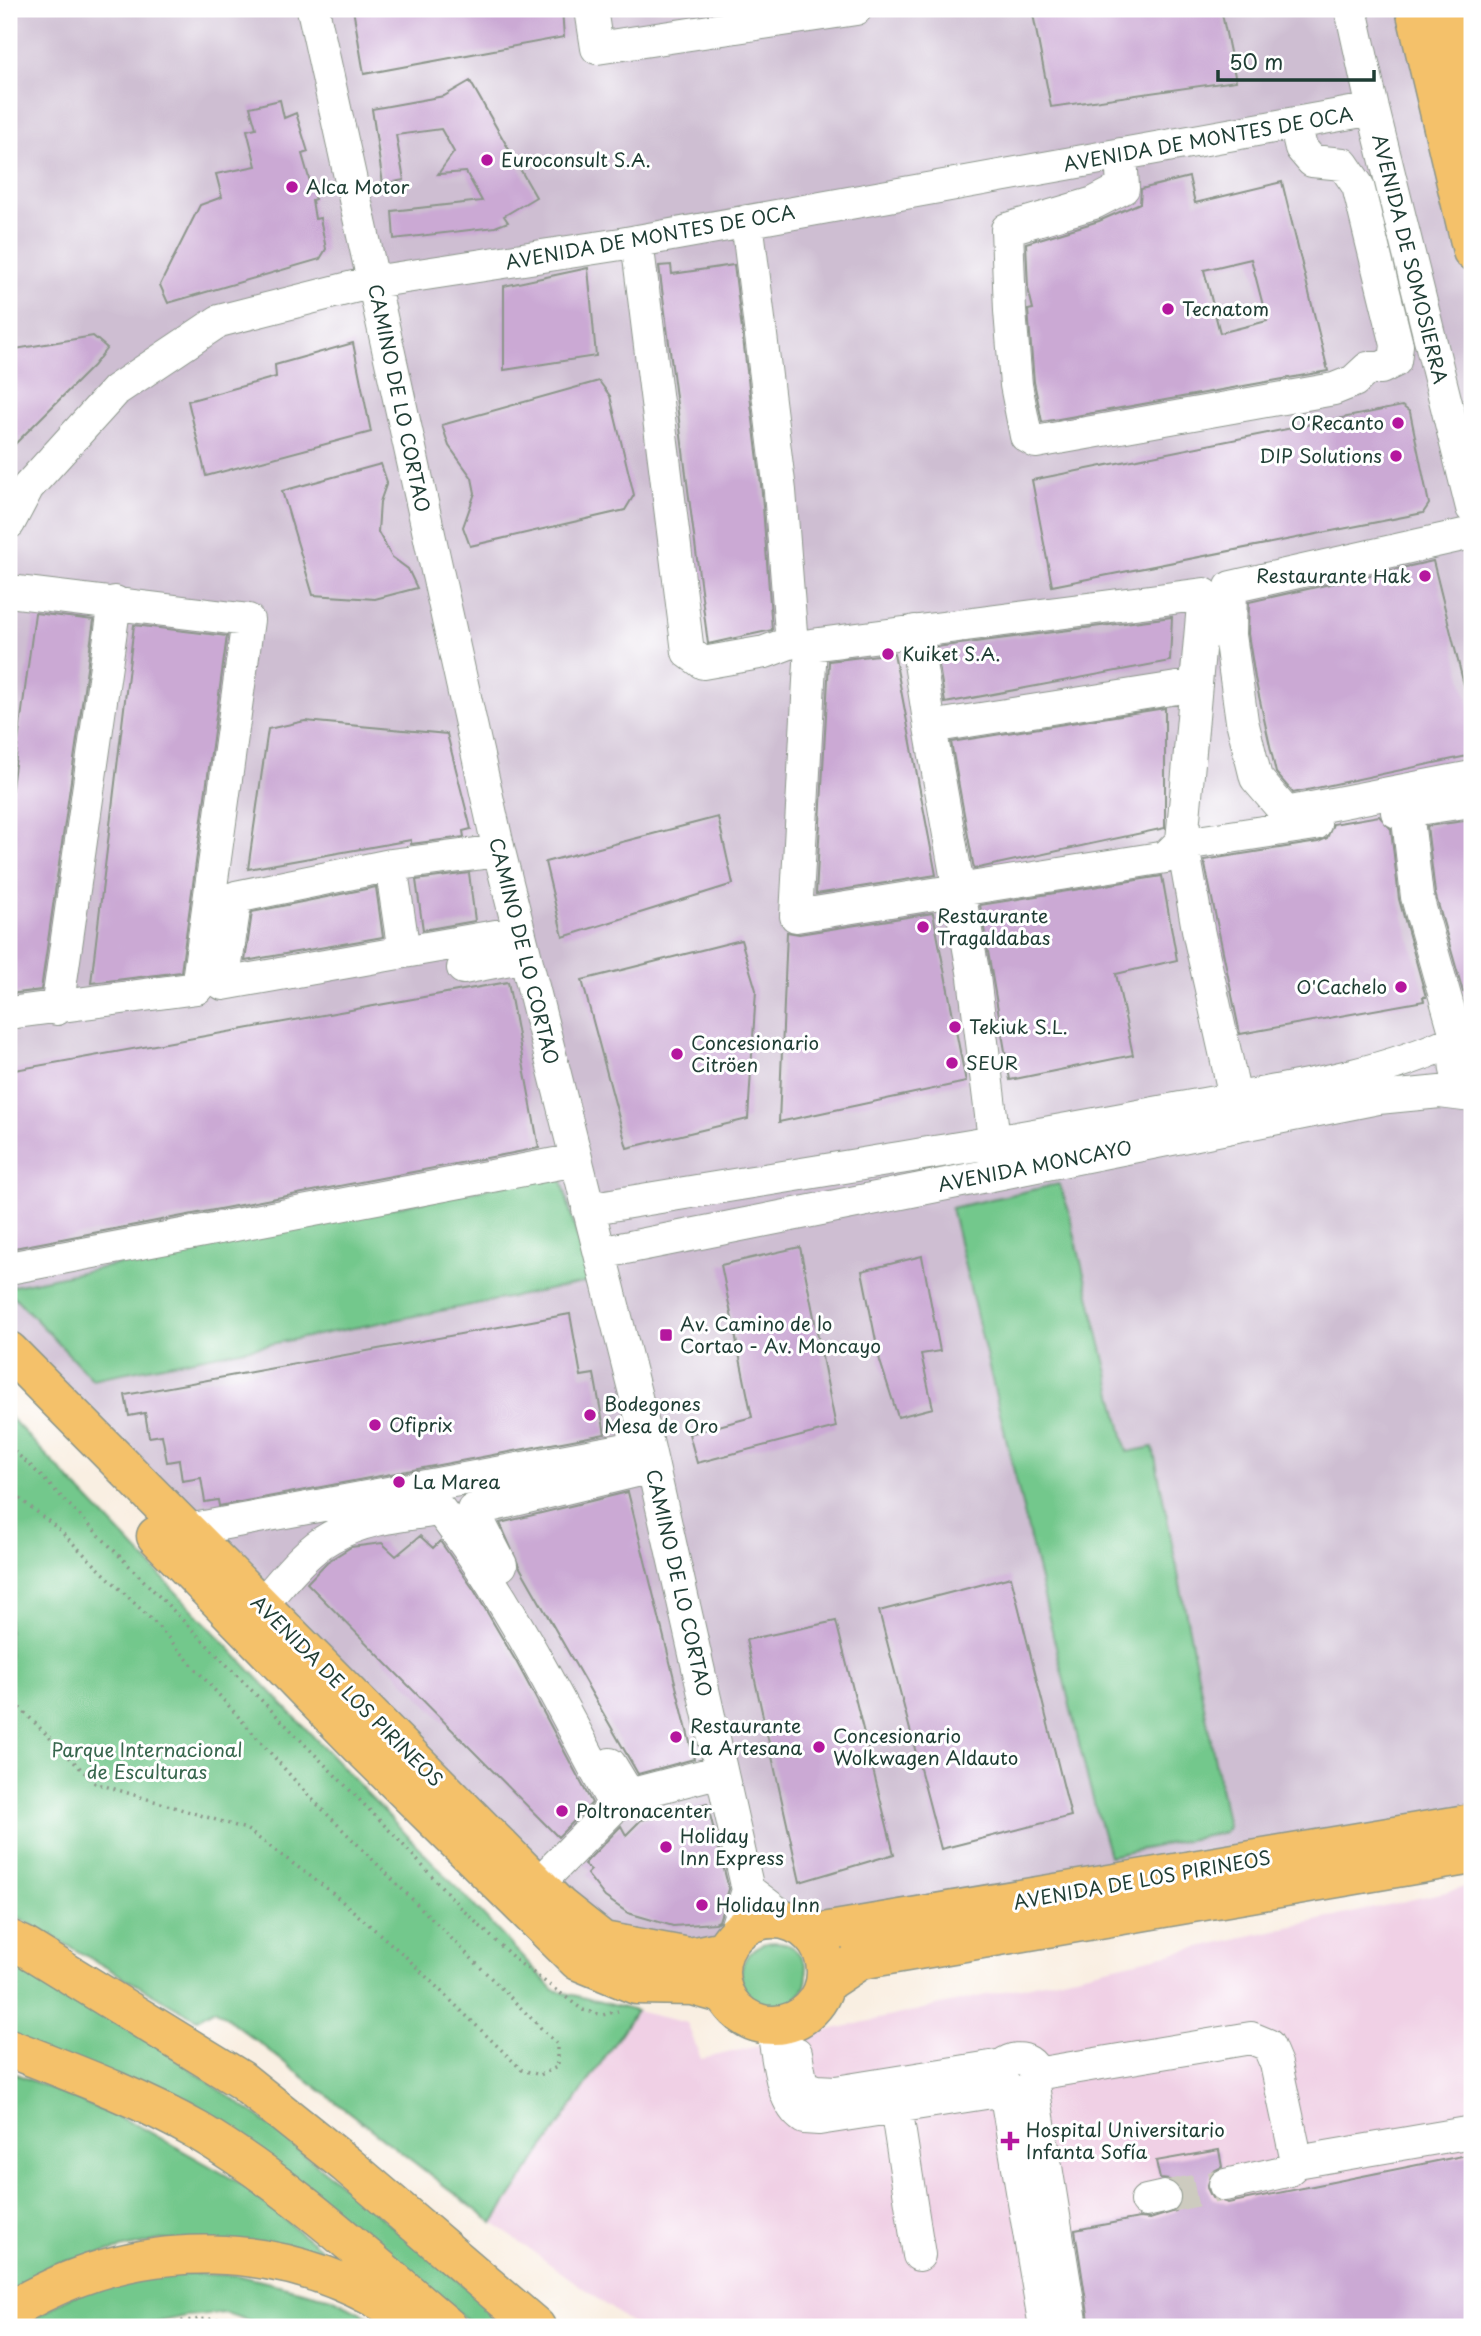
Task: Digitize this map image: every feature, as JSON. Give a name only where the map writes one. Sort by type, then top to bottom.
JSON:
[{"type":"main road","points":[[1415,9],[1472,251]]},
{"type":"main road","points":[[1445,9],[1472,126]]},
{"type":"main road","name":"AVENIDA DE LOS PIRINEOS","points":[[9,1351],[538,1884],[603,1941],[689,1957],[728,1943]]},
{"type":"main road","name":"AVENIDA DE LOS PIRINEOS","points":[[9,1388],[578,1961],[636,1985],[693,1986],[725,1995]]},
{"type":"main road","name":"AVENIDA DE LOS PIRINEOS","points":[[798,1927],[1472,1847]]},
{"type":"main road","name":"AVENIDA DE LOS PIRINEOS","points":[[825,1983],[860,1960],[1472,1847]]},
{"type":"main road","points":[[767,1918],[798,1927],[825,1962],[825,1983],[810,2010],[782,2024],[750,2020],[735,2009],[725,1995],[720,1977],[728,1943],[754,1922],[767,1918]]},
{"type":"main road","points":[[9,1939],[241,2080],[347,2165],[536,2327]]},
{"type":"main road","points":[[9,2048],[109,2087],[198,2132],[310,2209],[448,2327]]},
{"type":"main road","points":[[9,2311],[38,2294],[94,2270],[141,2259],[187,2253],[241,2255],[335,2278],[389,2305],[421,2327]]},
{"type":"street","name":"CAMINO DE LO CORTAO","points":[[313,9],[499,851],[650,1456],[748,1890]]},
{"type":"street","points":[[591,9],[597,48],[856,9]]},
{"type":"street","name":"AVENIDA DE SOMOSIERRA","points":[[1351,9],[1431,394],[1466,518]]},
{"type":"street","name":"AVENIDA DE MONTES DE OCA","points":[[9,523],[28,487],[116,390],[219,321],[373,282],[636,241],[1373,109]]},
{"type":"street","points":[[1121,154],[1123,188],[1094,203],[1007,229],[1016,385],[1026,436],[1036,442],[1334,389],[1354,381],[1368,368],[1381,368],[1395,361],[1397,345],[1358,187],[1343,164],[1312,161],[1301,148],[1295,123]]},
{"type":"street","points":[[636,241],[688,652],[703,663],[765,652],[789,643],[791,632],[779,478],[747,221]]},
{"type":"street","points":[[1466,518],[1231,587],[1230,635],[1242,721],[1256,778],[1286,813],[1472,777]]},
{"type":"street","points":[[9,590],[248,620],[197,988],[57,1009],[9,1013]]},
{"type":"street","points":[[1182,841],[1166,857],[796,916],[811,645],[1204,594],[1182,841],[1199,934],[1235,1097]]},
{"type":"street","points":[[57,1009],[115,602]]},
{"type":"street","points":[[915,631],[957,890],[974,977],[996,1158]]},
{"type":"street","points":[[930,727],[1196,685]]},
{"type":"street","points":[[1182,841],[1191,843],[1472,801]]},
{"type":"street","points":[[1407,811],[1417,897],[1465,1037],[1455,1072],[1463,1087],[1472,1094]]},
{"type":"street","points":[[499,851],[391,865],[236,897],[223,984],[404,952],[522,944]]},
{"type":"street","points":[[391,865],[404,952]]},
{"type":"street","points":[[463,968],[522,944]]},
{"type":"street","name":"AVENIDA MONCAYO","points":[[600,1253],[996,1158],[1235,1097],[1408,1060],[1465,1037]]},
{"type":"street","name":"AVENIDA MONCAYO","points":[[588,1209],[996,1158],[1378,1098],[1440,1092],[1472,1094]]},
{"type":"street","points":[[9,1268],[576,1160]]},
{"type":"street","points":[[188,1530],[650,1456]]},
{"type":"street","points":[[650,1456],[473,1510],[575,1707],[629,1795],[721,1771]]},
{"type":"street","points":[[261,1604],[299,1564],[331,1537],[384,1517],[440,1510],[475,1558],[547,1680],[615,1806],[538,1884]]},
{"type":"street","points":[[728,1943],[748,1890],[798,1927]]},
{"type":"street","points":[[782,2024],[802,2086],[816,2091],[836,2092],[1019,2079]]},
{"type":"street","points":[[782,2024],[786,2090],[798,2115],[819,2119],[896,2107],[1019,2079],[1251,2038],[1268,2045],[1276,2064],[1297,2162]]},
{"type":"street","points":[[1019,2079],[1045,2327]]},
{"type":"street","points":[[1019,2079],[1072,2327]]},
{"type":"street","points":[[896,2107],[919,2255]]},
{"type":"street","points":[[1240,2182],[1287,2171],[1297,2162],[1472,2132]]},
{"type":"path","points":[[9,1447],[32,1467],[394,1835],[464,1911],[517,1961],[583,2010],[603,2015],[622,2010],[636,1985]]},
{"type":"path","points":[[9,1489],[57,1528],[155,1623],[306,1794],[557,2044],[557,2067],[540,2075],[522,2070],[405,1956],[329,1890],[246,1829],[94,1783],[9,1697]]},
{"type":"path","points":[[146,2327],[190,2321],[237,2320],[249,2327]]},
{"type":"shaded area","points":[[9,9],[1415,9],[1472,251],[1472,1823],[811,1934],[786,1920],[754,1922],[689,1957],[603,1941],[9,1351]]},
{"type":"shaded area","name":"Hospital Universitario Infanta Sofía","points":[[1472,1886],[1472,2327],[637,2327],[493,2223],[636,2011],[687,2023],[701,2059]]},
{"type":"green space","points":[[560,1173],[589,1282],[92,1379],[9,1291],[9,1287]]},
{"type":"green space","points":[[1059,1184],[1068,1208],[1127,1452],[1153,1447],[1228,1827],[1225,1832],[1109,1856],[1088,1781],[951,1208]]},
{"type":"green space","name":"Parque Internacional de Esculturas","points":[[9,1416],[554,1990],[636,2011],[493,2223],[215,2009],[197,2019],[9,1912]]},
{"type":"green space","points":[[774,1942],[787,1945],[797,1952],[804,1962],[807,1975],[804,1988],[797,1998],[787,2005],[774,2008],[761,2005],[751,1998],[744,1988],[741,1975],[744,1962],[751,1952],[761,1945]]},
{"type":"green space","points":[[9,1961],[161,2048],[264,2121],[515,2327],[475,2327],[366,2235],[9,2033]]},
{"type":"green space","points":[[9,2071],[139,2126],[238,2182],[338,2263],[160,2240],[51,2265],[9,2292]]},
{"type":"green space","points":[[145,2273],[237,2275],[332,2298],[388,2327],[268,2327],[226,2313],[186,2316],[133,2327],[20,2327],[69,2297]]},
{"type":"building","points":[[353,9],[562,9],[564,37],[364,74]]},
{"type":"building","points":[[1032,9],[1221,9],[1236,81],[1051,107]]},
{"type":"building","name":"Euroconsult S.A.","points":[[470,81],[536,197],[504,216],[508,222],[495,227],[394,239],[392,211],[482,201],[466,172],[438,174],[454,152],[441,129],[396,135],[404,180],[383,184],[372,109],[444,96]]},
{"type":"building","points":[[280,100],[284,118],[296,113],[308,152],[302,154],[315,199],[312,200],[315,219],[320,218],[326,249],[320,259],[168,303],[160,285],[200,205],[222,197],[216,174],[256,166],[247,130],[256,128],[250,107]]},
{"type":"building","name":"Tecnatom","points":[[1189,177],[1195,203],[1282,182],[1328,371],[1042,422],[1034,382],[1028,310],[1033,309],[1028,288],[1026,243],[1099,221],[1140,203],[1141,189]],"holes":[[[1251,259],[1267,321],[1220,333],[1204,270]]]},
{"type":"building","points":[[671,265],[672,274],[734,265],[762,493],[772,630],[708,644],[659,266]]},
{"type":"building","points":[[588,268],[596,356],[504,370],[504,286]]},
{"type":"building","points":[[93,336],[107,348],[93,366],[9,450],[9,350]]},
{"type":"building","points":[[353,343],[371,432],[206,476],[188,401],[276,377],[275,365]]},
{"type":"building","points":[[599,381],[610,396],[634,495],[625,510],[470,546],[463,527],[475,493],[472,478],[449,446],[442,425]]},
{"type":"building","points":[[1402,406],[1410,412],[1429,504],[1423,513],[1052,586],[1032,480]]},
{"type":"building","points":[[381,464],[387,482],[380,502],[378,532],[392,557],[408,569],[417,588],[375,599],[313,595],[282,491]]},
{"type":"building","points":[[1433,561],[1472,717],[1472,755],[1293,793],[1276,773],[1248,634],[1249,602]]},
{"type":"building","points":[[35,613],[94,620],[41,990],[9,994],[9,810]]},
{"type":"building","points":[[1172,617],[1170,661],[945,703],[936,647]]},
{"type":"building","points":[[134,625],[227,636],[181,972],[91,983]]},
{"type":"building","points":[[894,653],[936,875],[816,894],[829,661]]},
{"type":"building","points":[[1165,708],[1165,828],[974,869],[951,742]]},
{"type":"building","points":[[305,721],[447,734],[471,829],[463,831],[464,837],[411,844],[411,840],[248,869],[268,729]]},
{"type":"building","points":[[1379,816],[1391,829],[1399,899],[1426,997],[1423,997],[1424,1001],[1240,1034],[1204,860],[1318,842],[1327,838],[1333,824]]},
{"type":"building","points":[[718,817],[733,884],[563,937],[545,862]]},
{"type":"building","points":[[1472,820],[1472,991],[1463,992],[1435,893],[1427,826]]},
{"type":"building","points":[[469,873],[475,921],[423,930],[416,880]]},
{"type":"building","points":[[1162,876],[1177,960],[1116,974],[1133,1055],[1010,1080],[980,905]]},
{"type":"building","points":[[376,887],[383,937],[245,961],[252,912]]},
{"type":"building","points":[[933,913],[966,1082],[779,1122],[787,932],[799,934]]},
{"type":"building","name":"Concesionario Citröen","points":[[741,940],[756,990],[748,1119],[627,1148],[582,980]]},
{"type":"building","points":[[508,982],[539,1148],[9,1249],[9,1071]]},
{"type":"building","points":[[800,1247],[836,1427],[697,1463],[689,1434],[752,1417],[721,1265]]},
{"type":"building","points":[[922,1256],[940,1351],[921,1354],[933,1408],[898,1417],[880,1361],[862,1271]]},
{"type":"building","name":"Ofiprix","points":[[570,1314],[581,1376],[594,1374],[605,1434],[219,1506],[218,1500],[205,1502],[201,1478],[182,1481],[179,1460],[167,1462],[162,1435],[149,1437],[145,1413],[129,1416],[125,1395]]},
{"type":"building","points":[[628,1492],[694,1759],[638,1774],[519,1566],[500,1523]]},
{"type":"building","points":[[420,1536],[433,1548],[440,1541],[474,1590],[517,1663],[592,1803],[558,1837],[307,1583],[327,1562],[351,1547],[382,1543],[396,1556]]},
{"type":"building","points":[[1011,1577],[1071,1816],[941,1849],[879,1611]]},
{"type":"building","name":"Concesionario Wolkwagen Aldauto","points":[[836,1621],[894,1854],[800,1882],[746,1640]]},
{"type":"building","name":"Holiday Inn Express","points":[[707,1803],[729,1889],[719,1921],[673,1926],[628,1913],[605,1897],[587,1874],[591,1870],[584,1864],[621,1826],[626,1835],[641,1820]]},
{"type":"building","points":[[1219,2150],[1222,2167],[1212,2172],[1207,2188],[1212,2198],[1228,2203],[1472,2154],[1472,2327],[1090,2327],[1075,2230],[1139,2218],[1150,2219],[1176,2211],[1182,2202],[1182,2192],[1170,2180],[1160,2179],[1156,2161]]},
{"type":"tunnel","points":[[1164,2197],[1225,2185]]},
{"type":"place","name":"Euroconsult S.A.","points":[[487,160]]},
{"type":"place","name":"Alca Motor","points":[[292,187]]},
{"type":"place","name":"Tecnatom","points":[[1168,309]]},
{"type":"place","name":"O'Recanto","points":[[1398,423]]},
{"type":"place","name":"DIP Solutions","points":[[1396,456]]},
{"type":"place","name":"Restaurante Hak","points":[[1425,576]]},
{"type":"place","name":"Kuiket S.A.","points":[[888,654]]},
{"type":"place","name":"Restaurante Tragaldabas","points":[[923,927]]},
{"type":"place","name":"O'Cachelo","points":[[1401,987]]},
{"type":"place","name":"Tekiuk S.L.","points":[[955,1027]]},
{"type":"place","name":"Concesionario Citröen","points":[[677,1054]]},
{"type":"place","name":"SEUR","points":[[952,1063]]},
{"type":"place","name":"Av. Camino de lo Cortao - Av. Moncayo","points":[[666,1335]]},
{"type":"place","name":"Bodegones Mesa de Oro","points":[[590,1415]]},
{"type":"place","name":"Ofiprix","points":[[375,1425]]},
{"type":"place","name":"La Marea","points":[[399,1482]]},
{"type":"place","name":"Restaurante La Artesana","points":[[676,1737]]},
{"type":"place","name":"Concesionario Wolkwagen Aldauto","points":[[819,1747]]},
{"type":"place","name":"Poltronacenter","points":[[562,1811]]},
{"type":"place","name":"Holiday Inn Express","points":[[666,1847]]},
{"type":"place","name":"Holiday Inn","points":[[702,1905]]},
{"type":"place","name":"Hospital Universitario Infanta Sofía","points":[[1010,2141]]}]
